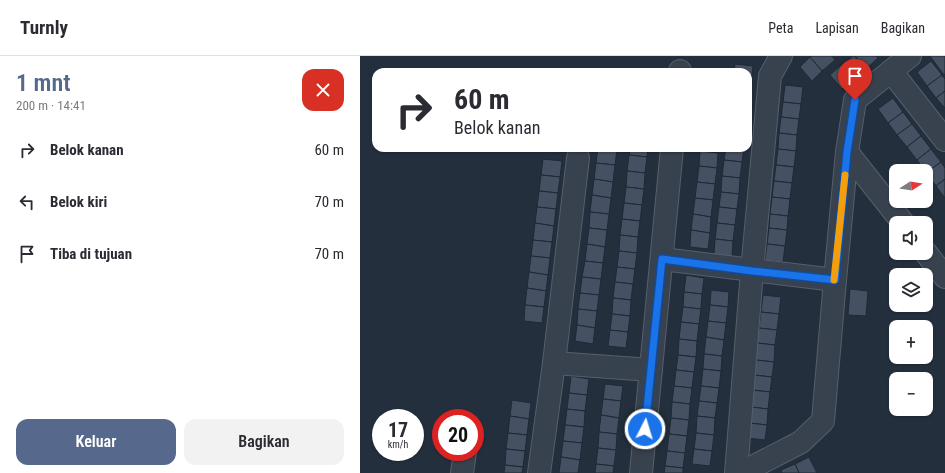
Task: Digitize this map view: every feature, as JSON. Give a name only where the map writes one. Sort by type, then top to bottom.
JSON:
[{"type":"lane","points":[[736,473],[752,271],[770,76],[781,56]]},
{"type":"lane","points":[[741,473],[801,442],[823,421],[847,152],[855,100],[910,56]]},
{"type":"lane","points":[[891,71],[945,140]]},
{"type":"lane","points":[[641,473],[672,152]]},
{"type":"lane","points":[[847,152],[897,216]]},
{"type":"lane","points":[[539,473],[554,363],[578,158]]},
{"type":"lane","points":[[662,259],[835,280]]},
{"type":"lane","points":[[932,260],[945,277]]},
{"type":"lane","points":[[554,363],[651,370]]},
{"type":"lane","points":[[462,473],[464,461]]},
{"type":"building","points":[[832,56],[835,60],[822,71],[810,57]]},
{"type":"building","points":[[855,56],[866,69],[853,79],[841,65]]},
{"type":"building","points":[[855,56],[876,56],[878,58],[866,69]]},
{"type":"building","points":[[930,56],[945,56],[944,75]]},
{"type":"building","points":[[810,57],[822,71],[812,81],[800,67]]},
{"type":"building","points":[[931,61],[942,75],[927,86],[917,72]]},
{"type":"building","points":[[735,64],[753,66],[752,74],[752,68],[734,68]]},
{"type":"building","points":[[841,65],[853,79],[842,89],[830,75]]},
{"type":"building","points":[[942,75],[945,79],[945,91],[936,98],[927,86]]},
{"type":"building","points":[[785,85],[803,87],[801,104],[783,102]]},
{"type":"building","points":[[945,91],[945,108],[936,98]]},
{"type":"building","points":[[893,98],[903,112],[888,123],[878,109]]},
{"type":"building","points":[[783,102],[801,104],[799,119],[781,117]]},
{"type":"building","points":[[903,112],[912,124],[897,135],[888,123]]},
{"type":"building","points":[[781,117],[799,119],[797,135],[779,133]]},
{"type":"building","points":[[912,124],[921,136],[907,147],[897,135]]},
{"type":"building","points":[[779,133],[797,135],[796,151],[778,149]]},
{"type":"building","points":[[921,136],[931,149],[917,160],[907,147]]},
{"type":"building","points":[[778,149],[796,151],[794,167],[776,165]]},
{"type":"building","points":[[931,149],[941,162],[933,168],[933,164],[920,164],[917,160]]},
{"type":"building","points":[[597,152],[617,152],[615,165],[596,163]]},
{"type":"building","points":[[629,152],[648,152],[647,157],[629,155]]},
{"type":"building","points":[[700,152],[718,153],[717,168],[699,166]]},
{"type":"building","points":[[725,152],[743,152],[742,162],[724,160]]},
{"type":"building","points":[[629,155],[647,157],[645,173],[627,171]]},
{"type":"building","points":[[543,159],[562,161],[560,177],[541,175]]},
{"type":"building","points":[[724,160],[742,162],[740,178],[722,176]]},
{"type":"building","points":[[941,162],[945,168],[945,179],[936,186],[933,182],[933,168]]},
{"type":"building","points":[[596,163],[615,165],[613,182],[594,179]]},
{"type":"building","points":[[776,165],[794,167],[792,183],[774,181]]},
{"type":"building","points":[[699,166],[717,168],[715,184],[697,182]]},
{"type":"building","points":[[627,171],[645,173],[644,189],[626,187]]},
{"type":"building","points":[[541,175],[560,177],[558,193],[539,191]]},
{"type":"building","points":[[722,176],[740,178],[739,194],[721,192]]},
{"type":"building","points":[[594,179],[613,182],[611,198],[592,195]]},
{"type":"building","points":[[945,179],[945,198],[936,186]]},
{"type":"building","points":[[774,181],[792,183],[790,199],[772,197]]},
{"type":"building","points":[[697,182],[715,184],[713,200],[695,198]]},
{"type":"building","points":[[626,187],[644,189],[642,205],[624,203]]},
{"type":"building","points":[[539,191],[558,193],[556,209],[537,207]]},
{"type":"building","points":[[721,192],[739,194],[737,209],[719,207]]},
{"type":"building","points":[[592,195],[611,198],[609,214],[590,212]]},
{"type":"building","points":[[772,197],[790,199],[788,216],[770,214]]},
{"type":"building","points":[[695,198],[713,200],[711,217],[693,214]]},
{"type":"building","points":[[624,203],[642,205],[640,221],[622,219]]},
{"type":"building","points":[[537,207],[556,209],[554,226],[535,223]]},
{"type":"building","points":[[719,207],[737,209],[735,225],[717,223]]},
{"type":"building","points":[[590,212],[609,214],[607,230],[589,228]]},
{"type":"building","points":[[693,214],[711,217],[710,233],[691,230]]},
{"type":"building","points":[[770,214],[788,216],[787,230],[769,228]]},
{"type":"building","points":[[622,219],[640,221],[638,237],[620,235]]},
{"type":"building","points":[[535,223],[554,226],[552,242],[533,240]]},
{"type":"building","points":[[717,223],[735,225],[733,241],[715,239]]},
{"type":"building","points":[[589,228],[607,230],[605,247],[587,244]]},
{"type":"building","points":[[769,228],[787,230],[785,246],[767,244]]},
{"type":"building","points":[[691,230],[710,233],[708,249],[690,247]]},
{"type":"building","points":[[620,235],[638,237],[637,253],[619,251]]},
{"type":"building","points":[[715,239],[733,241],[732,257],[714,255]]},
{"type":"building","points":[[533,240],[552,242],[550,258],[531,256]]},
{"type":"building","points":[[587,244],[605,247],[603,263],[585,261]]},
{"type":"building","points":[[767,244],[785,246],[783,262],[765,260]]},
{"type":"building","points":[[619,251],[637,253],[635,269],[617,267]]},
{"type":"building","points":[[531,256],[550,258],[548,275],[529,272]]},
{"type":"building","points":[[585,261],[603,263],[601,279],[582,277]]},
{"type":"building","points":[[617,267],[635,269],[633,284],[615,282]]},
{"type":"building","points":[[529,272],[548,275],[546,291],[527,288]]},
{"type":"building","points":[[686,275],[704,278],[702,294],[684,292]]},
{"type":"building","points":[[582,277],[601,279],[599,295],[580,293]]},
{"type":"building","points":[[615,282],[633,284],[631,300],[613,298]]},
{"type":"building","points":[[527,288],[546,291],[544,307],[525,305]]},
{"type":"building","points":[[850,289],[868,291],[866,316],[848,315]]},
{"type":"building","points":[[711,290],[729,292],[728,307],[710,305]]},
{"type":"building","points":[[684,292],[702,294],[701,309],[683,307]]},
{"type":"building","points":[[580,293],[599,295],[597,311],[578,309]]},
{"type":"building","points":[[763,295],[781,297],[779,314],[761,312]]},
{"type":"building","points":[[613,298],[631,300],[630,316],[612,314]]},
{"type":"building","points":[[525,305],[544,307],[542,323],[524,321]]},
{"type":"building","points":[[710,305],[728,307],[726,323],[708,321]]},
{"type":"building","points":[[683,307],[701,309],[699,324],[681,322]]},
{"type":"building","points":[[578,309],[597,311],[595,328],[577,325]]},
{"type":"building","points":[[761,312],[779,314],[777,330],[759,328]]},
{"type":"building","points":[[612,314],[630,316],[628,332],[610,330]]},
{"type":"building","points":[[708,321],[726,323],[724,340],[706,337]]},
{"type":"building","points":[[681,322],[699,324],[697,341],[679,339]]},
{"type":"building","points":[[577,325],[595,328],[593,344],[575,341]]},
{"type":"building","points":[[759,328],[777,330],[775,345],[757,343]]},
{"type":"building","points":[[610,330],[628,332],[626,348],[608,346]]},
{"type":"building","points":[[706,337],[724,340],[722,356],[704,354]]},
{"type":"building","points":[[679,339],[697,341],[696,357],[678,355]]},
{"type":"building","points":[[757,343],[775,345],[774,362],[756,360]]},
{"type":"building","points":[[704,354],[722,356],[721,371],[703,369]]},
{"type":"building","points":[[678,355],[696,357],[694,372],[676,370]]},
{"type":"building","points":[[756,360],[774,362],[772,377],[754,375]]},
{"type":"building","points":[[703,369],[721,371],[719,388],[701,386]]},
{"type":"building","points":[[676,370],[694,372],[692,388],[674,386]]},
{"type":"building","points":[[754,375],[772,377],[770,392],[752,390]]},
{"type":"building","points":[[571,376],[589,379],[587,395],[569,393]]},
{"type":"building","points":[[605,384],[623,386],[621,401],[603,399]]},
{"type":"building","points":[[674,386],[692,388],[690,404],[672,402]]},
{"type":"building","points":[[701,386],[719,388],[717,403],[699,401]]},
{"type":"building","points":[[752,390],[770,392],[768,409],[751,407]]},
{"type":"building","points":[[569,393],[587,395],[585,411],[567,409]]},
{"type":"building","points":[[603,399],[621,401],[619,418],[601,415]]},
{"type":"building","points":[[512,400],[531,403],[529,419],[510,416]]},
{"type":"building","points":[[699,401],[717,403],[715,418],[697,416]]},
{"type":"building","points":[[672,402],[690,404],[689,420],[671,418]]},
{"type":"building","points":[[751,407],[768,409],[767,425],[749,423]]},
{"type":"building","points":[[567,409],[585,411],[584,427],[565,425]]},
{"type":"building","points":[[601,415],[619,418],[617,434],[599,432]]},
{"type":"building","points":[[510,416],[529,419],[527,435],[508,433]]},
{"type":"building","points":[[697,416],[715,418],[714,435],[696,433]]},
{"type":"building","points":[[671,418],[689,420],[687,436],[669,434]]},
{"type":"building","points":[[749,423],[767,425],[765,440],[747,438]]},
{"type":"building","points":[[565,425],[584,427],[582,443],[563,441]]},
{"type":"building","points":[[599,432],[617,434],[616,450],[598,448]]},
{"type":"building","points":[[508,433],[527,435],[525,451],[506,449]]},
{"type":"building","points":[[696,433],[714,435],[712,451],[694,449]]},
{"type":"building","points":[[669,434],[687,436],[685,453],[667,451]]},
{"type":"building","points":[[563,441],[582,443],[580,460],[561,457]]},
{"type":"building","points":[[598,448],[616,450],[614,466],[596,464]]},
{"type":"building","points":[[506,449],[525,451],[523,467],[505,465]]},
{"type":"building","points":[[694,449],[712,451],[710,466],[692,464]]},
{"type":"building","points":[[667,451],[685,453],[683,468],[665,466]]},
{"type":"building","points":[[561,457],[580,460],[578,473],[559,473]]},
{"type":"building","points":[[809,457],[817,473],[799,473],[795,464]]},
{"type":"building","points":[[596,464],[614,466],[613,473],[595,473]]},
{"type":"building","points":[[795,464],[799,473],[782,473],[781,470]]},
{"type":"building","points":[[505,465],[523,467],[522,473],[504,473]]},
{"type":"building","points":[[665,466],[683,468],[683,473],[664,473]]},
{"type":"slow traffic","points":[[834,280],[845,175]]},
{"type":"route","points":[[645,429],[662,259],[835,280],[847,152],[855,100]]}]
